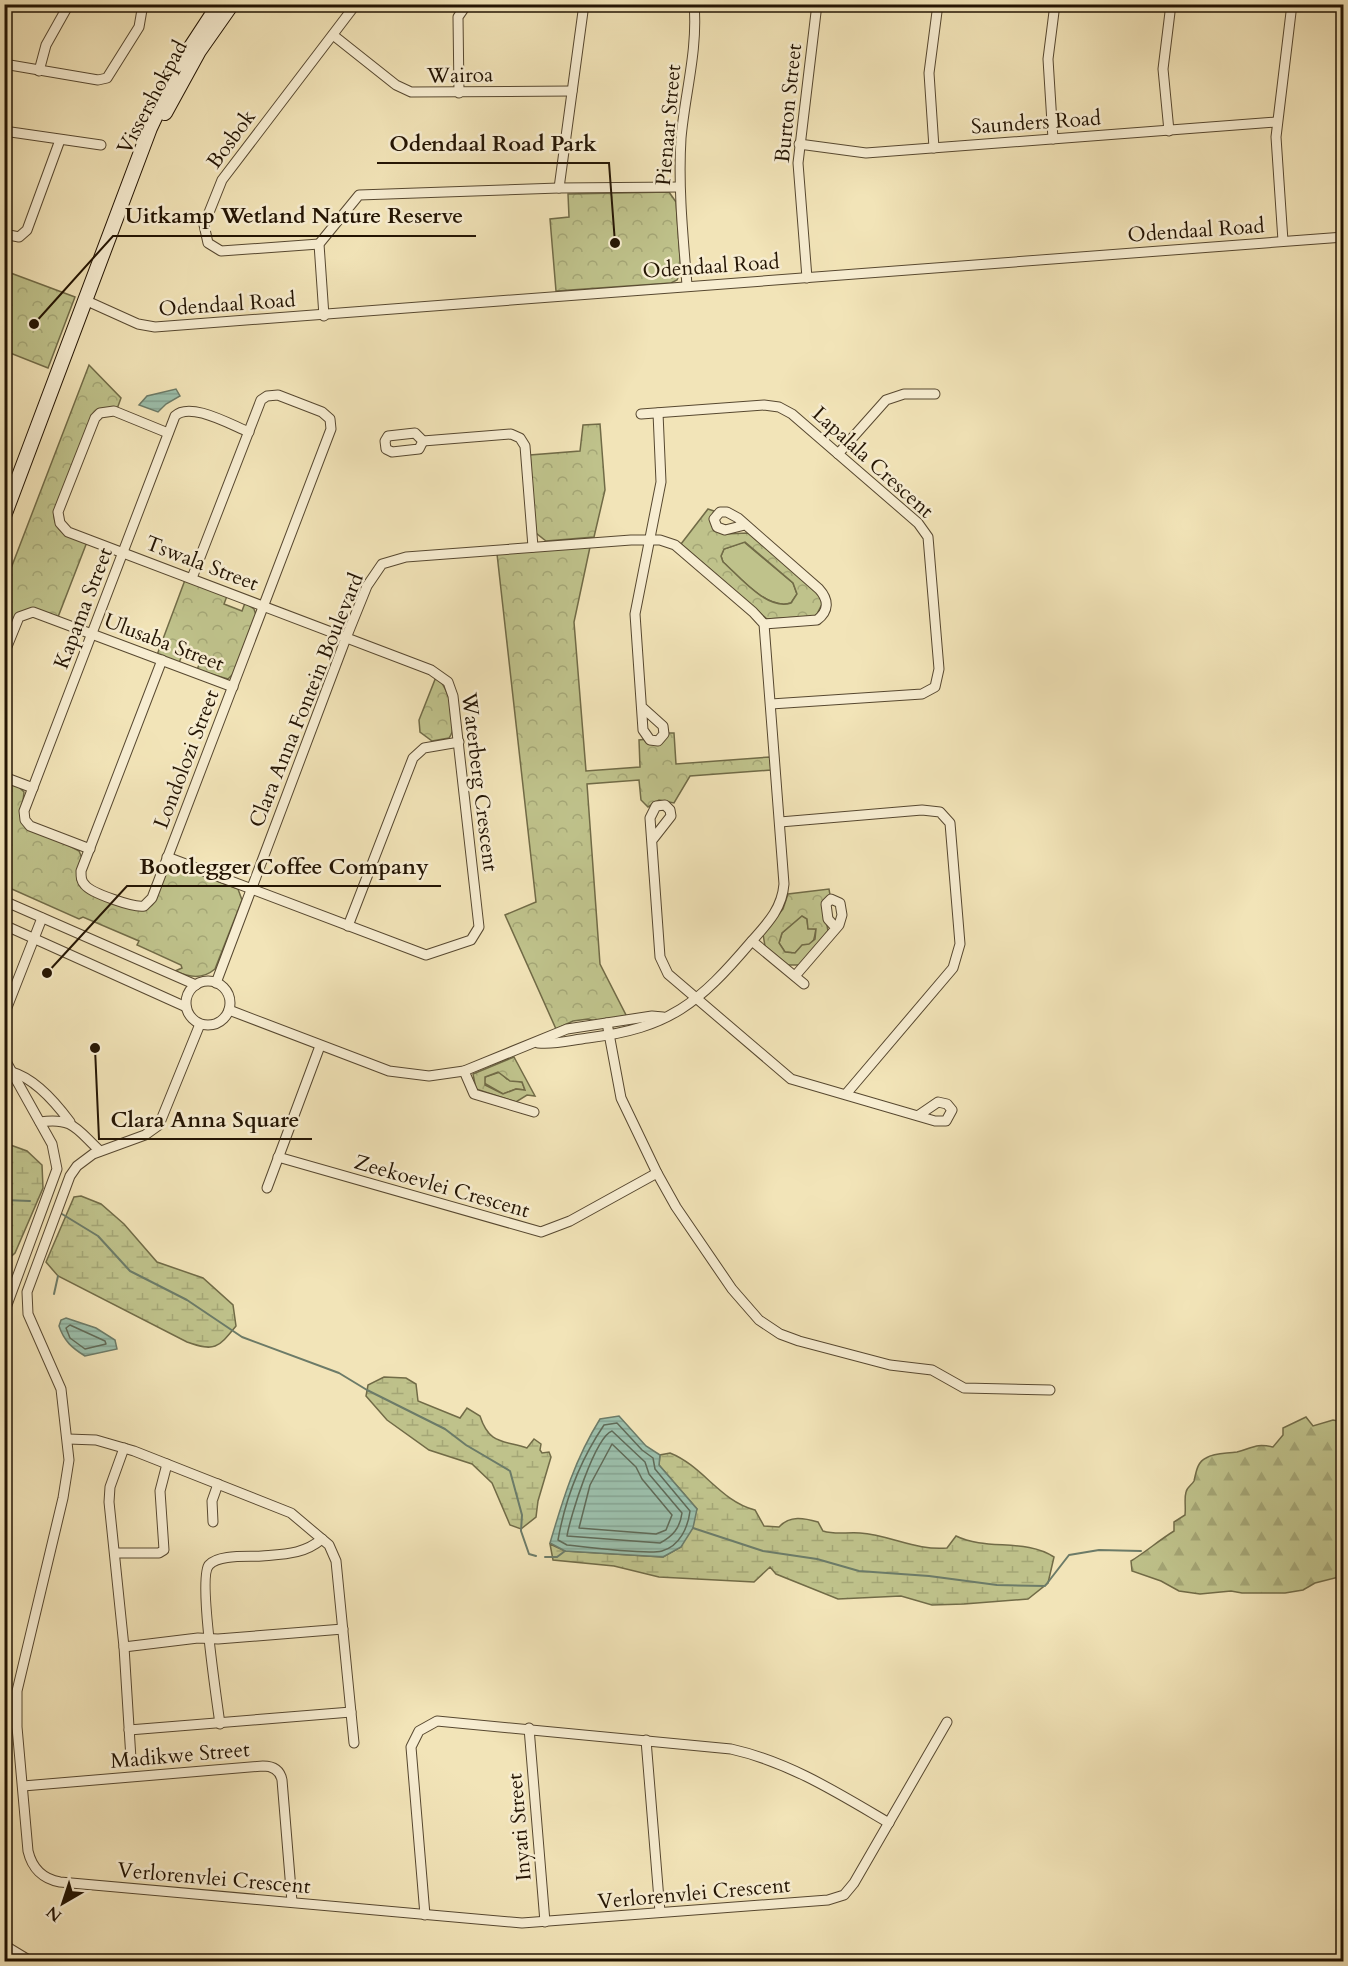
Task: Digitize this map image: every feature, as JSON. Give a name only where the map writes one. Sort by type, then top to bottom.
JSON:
[{"type":"main road","name":"Vissershokpad","points":[[4,516],[166,90],[192,44],[222,7]]},
{"type":"street","points":[[39,71],[46,45],[69,4]]},
{"type":"street","points":[[4,64],[98,80],[107,78],[139,27],[143,4]]},
{"type":"street","name":"Bosbok","points":[[319,244],[221,251],[208,243],[204,230],[225,174],[356,4]]},
{"type":"street","points":[[459,93],[458,17],[467,4]]},
{"type":"street","points":[[559,188],[584,4]]},
{"type":"street","name":"Pienaar Street","points":[[687,285],[679,187],[681,136],[695,39],[694,4]]},
{"type":"street","name":"Burton Street","points":[[807,278],[799,144],[817,4]]},
{"type":"street","points":[[934,148],[929,73],[938,4]]},
{"type":"street","points":[[1053,139],[1048,59],[1055,4]]},
{"type":"street","points":[[1168,130],[1163,69],[1171,4]]},
{"type":"street","points":[[1283,241],[1276,158],[1276,122],[1292,4]]},
{"type":"street","name":"Wairoa","points":[[333,35],[406,90],[421,94],[572,91]]},
{"type":"street","name":"Saunders Road","points":[[799,144],[866,153],[1276,122]]},
{"type":"street","points":[[4,131],[101,146]]},
{"type":"street","points":[[4,234],[19,237],[27,230],[60,140]]},
{"type":"street","points":[[324,315],[319,244],[359,195],[559,188],[679,187]]},
{"type":"street","name":"Odendaal Road","points":[[87,301],[138,324],[152,327],[1344,237]]},
{"type":"street","points":[[838,454],[886,400],[904,394],[934,394]]},
{"type":"street","name":"Londolozi Street","points":[[162,660],[81,871],[85,886],[135,907],[144,906],[150,901],[264,606],[331,422],[322,412],[271,395],[259,404],[249,432]]},
{"type":"street","name":"Lapalala Crescent","points":[[641,414],[774,405],[792,414],[918,523],[928,537],[939,680],[932,690],[922,694],[771,704]]},
{"type":"street","name":"Kapama Street","points":[[90,849],[27,823],[24,811],[168,433],[176,416],[186,409],[249,432]]},
{"type":"street","name":"Tswala Street","points":[[168,433],[114,411],[100,413],[95,418],[58,512],[60,524],[68,532],[346,638]]},
{"type":"street","points":[[643,708],[635,614],[651,538],[662,468],[658,413]]},
{"type":"street","points":[[192,578],[249,432]]},
{"type":"street","points":[[423,441],[511,434],[522,440],[525,446],[533,547]]},
{"type":"street","points":[[538,1043],[547,1044],[609,1035],[646,1027],[698,999],[777,912],[783,895],[780,822],[764,624],[817,620],[825,610],[826,599],[819,589],[745,525]]},
{"type":"street","name":"Clara Anna Fontein Boulevard","points":[[216,983],[346,638],[367,586],[382,564],[404,557],[651,538],[665,540],[681,550],[764,624]]},
{"type":"street","name":"Ulusaba Street","points":[[4,654],[17,620],[29,612],[233,687]]},
{"type":"street","name":"Waterberg Crescent","points":[[167,857],[426,955],[462,944],[477,934],[479,913],[453,696],[444,678],[431,670],[346,638]]},
{"type":"street","points":[[348,926],[413,758],[424,747],[459,742]]},
{"type":"street","points":[[4,777],[33,788]]},
{"type":"street","points":[[780,822],[922,810],[940,812],[950,823],[960,944],[956,963],[846,1094]]},
{"type":"street","points":[[653,839],[660,957],[668,974],[786,1076],[919,1115]]},
{"type":"street","points":[[4,902],[196,985]]},
{"type":"street","points":[[4,1015],[42,918]]},
{"type":"street","points":[[4,924],[174,999],[186,1007],[191,1017],[200,1024],[210,1025],[219,1022],[229,1010],[228,994],[216,983],[206,982],[196,985],[188,994],[186,1007]]},
{"type":"street","points":[[795,976],[836,928]]},
{"type":"street","points":[[752,941],[804,984]]},
{"type":"street","points":[[229,1010],[370,1065],[410,1076],[464,1071],[538,1043],[567,1029],[652,1016],[663,1017]]},
{"type":"street","points":[[607,1023],[621,1098],[657,1173],[676,1207],[732,1289],[759,1320],[780,1334],[800,1341],[890,1365],[932,1370],[964,1388],[1050,1390]]},
{"type":"street","name":"Verlorenvlei Crescent","points":[[200,1024],[159,1125],[145,1135],[100,1151],[81,1162],[70,1176],[26,1297],[28,1314],[61,1389],[68,1439],[67,1479],[17,1691],[17,1727],[29,1857],[38,1871],[60,1882],[495,1922],[545,1922],[837,1898],[848,1892],[854,1883],[947,1722]]},
{"type":"street","points":[[267,1188],[320,1046]]},
{"type":"street","points":[[4,1058],[40,1122],[56,1156],[57,1174],[4,1313]]},
{"type":"street","points":[[464,1071],[474,1094],[534,1112]]},
{"type":"street","points":[[12,1072],[39,1088],[58,1105],[70,1122],[100,1151]]},
{"type":"street","points":[[40,1122],[55,1120],[70,1122]]},
{"type":"street","name":"Zeekoevlei Crescent","points":[[278,1157],[541,1232],[570,1221],[657,1173]]},
{"type":"street","points":[[68,1439],[96,1440],[124,1448],[218,1484],[299,1517],[322,1539],[334,1552],[354,1743]]},
{"type":"street","points":[[124,1448],[110,1487],[109,1502],[116,1553],[131,1759]]},
{"type":"street","points":[[116,1553],[159,1553],[164,1550],[160,1491],[167,1464]]},
{"type":"street","points":[[213,1522],[212,1501],[218,1484]]},
{"type":"street","points":[[220,1724],[204,1578],[210,1563],[227,1558],[305,1551],[322,1539]]},
{"type":"street","points":[[124,1647],[210,1638],[342,1629]]},
{"type":"street","points":[[129,1730],[351,1712]]},
{"type":"street","points":[[425,1915],[410,1756],[415,1736],[424,1726],[443,1720],[731,1749],[773,1760],[800,1772],[889,1823]]},
{"type":"street","name":"Inyati Street","points":[[529,1728],[545,1922]]},
{"type":"street","points":[[646,1740],[660,1912]]},
{"type":"street","name":"Madikwe Street","points":[[23,1786],[273,1767],[279,1772],[282,1780],[292,1902]]},
{"type":"street","points":[[4,1945],[32,1962]]},
{"type":"green space","points":[[669,192],[676,202],[681,271],[677,280],[671,283],[556,291],[550,219],[569,217],[568,194]]},
{"type":"green space","points":[[8,272],[75,297],[48,368],[5,351],[4,273]]},
{"type":"green space","points":[[89,365],[121,398],[117,409],[100,409],[54,516],[57,527],[61,531],[87,542],[58,617],[36,611],[23,612],[14,622],[5,644],[5,584]]},
{"type":"green space","points":[[600,424],[605,490],[594,537],[546,541],[536,533],[530,455],[580,451],[583,425]]},
{"type":"green space","points":[[708,509],[714,511],[711,518],[724,534],[748,533],[819,594],[823,602],[816,616],[767,619],[681,544]],"holes":[[[745,542],[793,583],[797,594],[791,603],[772,602],[754,591],[723,562],[721,556],[724,549]]]},
{"type":"green space","points":[[744,542],[793,583],[797,594],[791,603],[772,602],[763,597],[723,562],[721,556],[724,549]]},
{"type":"green space","points":[[590,547],[574,622],[586,771],[640,767],[639,740],[667,737],[669,733],[674,733],[676,764],[770,757],[771,770],[690,776],[674,803],[659,800],[648,807],[641,800],[639,780],[587,784],[600,964],[627,1017],[573,1021],[556,1029],[505,915],[536,902],[497,554]]},
{"type":"green space","points":[[185,580],[227,596],[224,604],[242,611],[245,603],[254,609],[256,615],[233,674],[228,679],[197,670],[200,662],[182,655],[179,663],[157,655]]},
{"type":"green space","points":[[436,677],[445,688],[453,715],[453,724],[449,738],[432,741],[420,732],[419,720]]},
{"type":"green space","points":[[4,781],[19,787],[24,792],[21,819],[79,851],[82,858],[77,880],[81,886],[100,898],[136,909],[152,905],[158,895],[163,877],[174,865],[238,889],[242,900],[215,969],[200,976],[180,973],[175,971],[182,968],[181,965],[137,945],[139,941],[83,917],[79,919],[5,886]]},
{"type":"green space","points":[[829,889],[830,895],[823,902],[828,931],[800,965],[788,965],[765,946],[763,934],[783,909],[788,894]],"holes":[[[802,916],[807,919],[808,929],[816,929],[815,939],[809,944],[802,945],[795,953],[785,952],[779,943],[782,933]]]},
{"type":"green space","points":[[802,915],[807,919],[808,928],[816,929],[813,941],[803,945],[795,953],[785,952],[779,943],[782,933]]},
{"type":"green space","points":[[514,1057],[535,1096],[527,1095],[516,1102],[476,1089],[473,1074]],"holes":[[[498,1072],[510,1081],[522,1082],[525,1090],[516,1089],[503,1094],[485,1085],[485,1077]]]},
{"type":"green space","points":[[500,1072],[507,1079],[522,1082],[525,1090],[516,1089],[503,1094],[484,1083],[485,1077]]},
{"type":"green space","points":[[5,1143],[27,1151],[42,1165],[43,1188],[15,1253],[5,1262]]},
{"type":"green space","points":[[81,1196],[101,1204],[124,1224],[157,1262],[203,1278],[233,1305],[236,1326],[225,1339],[210,1347],[187,1342],[58,1276],[46,1262],[74,1197]]},
{"type":"green space","points":[[384,1377],[406,1378],[416,1384],[418,1401],[460,1418],[467,1408],[480,1416],[488,1432],[498,1440],[527,1448],[534,1439],[541,1444],[542,1453],[549,1452],[551,1457],[538,1501],[536,1517],[521,1529],[510,1525],[492,1483],[472,1464],[429,1450],[387,1420],[366,1396],[368,1385]]},
{"type":"green space","points":[[1306,1417],[1313,1426],[1333,1420],[1343,1422],[1343,1576],[1315,1583],[1303,1590],[1285,1593],[1231,1591],[1200,1594],[1179,1591],[1161,1581],[1132,1571],[1131,1561],[1174,1531],[1174,1522],[1185,1515],[1187,1490],[1194,1481],[1197,1468],[1203,1460],[1210,1456],[1258,1446],[1273,1447],[1283,1435],[1283,1428]]},
{"type":"green space","points":[[670,1453],[692,1466],[732,1499],[755,1510],[764,1526],[779,1527],[792,1519],[802,1519],[818,1522],[823,1531],[871,1534],[925,1547],[947,1548],[956,1536],[980,1543],[1031,1548],[1054,1557],[1048,1583],[1028,1599],[932,1605],[901,1596],[838,1599],[776,1574],[770,1567],[754,1582],[659,1577],[614,1566],[553,1560],[550,1544],[565,1551],[663,1557],[681,1547],[697,1509],[659,1465],[660,1455]]},
{"type":"water","points":[[176,389],[180,396],[158,412],[139,405],[147,396]]},
{"type":"water","points":[[66,1318],[96,1328],[115,1340],[117,1349],[85,1356],[69,1344],[63,1336],[59,1326],[61,1320]]},
{"type":"water","points":[[619,1416],[646,1446],[660,1455],[659,1465],[697,1509],[693,1528],[681,1547],[663,1557],[565,1551],[550,1543],[570,1480],[591,1434],[600,1419]]},
{"type":"waterway","points":[[4,1200],[30,1201]]},
{"type":"waterway","points":[[62,1214],[98,1236],[130,1271],[187,1300],[242,1337],[339,1373],[367,1390],[445,1429],[466,1445],[510,1471],[522,1515],[521,1531],[529,1554],[536,1556]]},
{"type":"waterway","points":[[54,1294],[58,1276]]},
{"type":"waterway","points":[[693,1528],[763,1551],[817,1559],[859,1571],[929,1576],[997,1585],[1045,1586],[1069,1555],[1099,1550],[1141,1551]]},
{"type":"waterway","points":[[545,1557],[557,1557],[565,1551]]},
{"type":"place","name":"Odendaal Road Park","points":[[615,243]]},
{"type":"place","name":"Uitkamp Wetland Nature Reserve","points":[[34,324]]},
{"type":"place","name":"Bootlegger Coffee Company","points":[[47,973]]},
{"type":"place","name":"Clara Anna Square","points":[[95,1048]]}]
